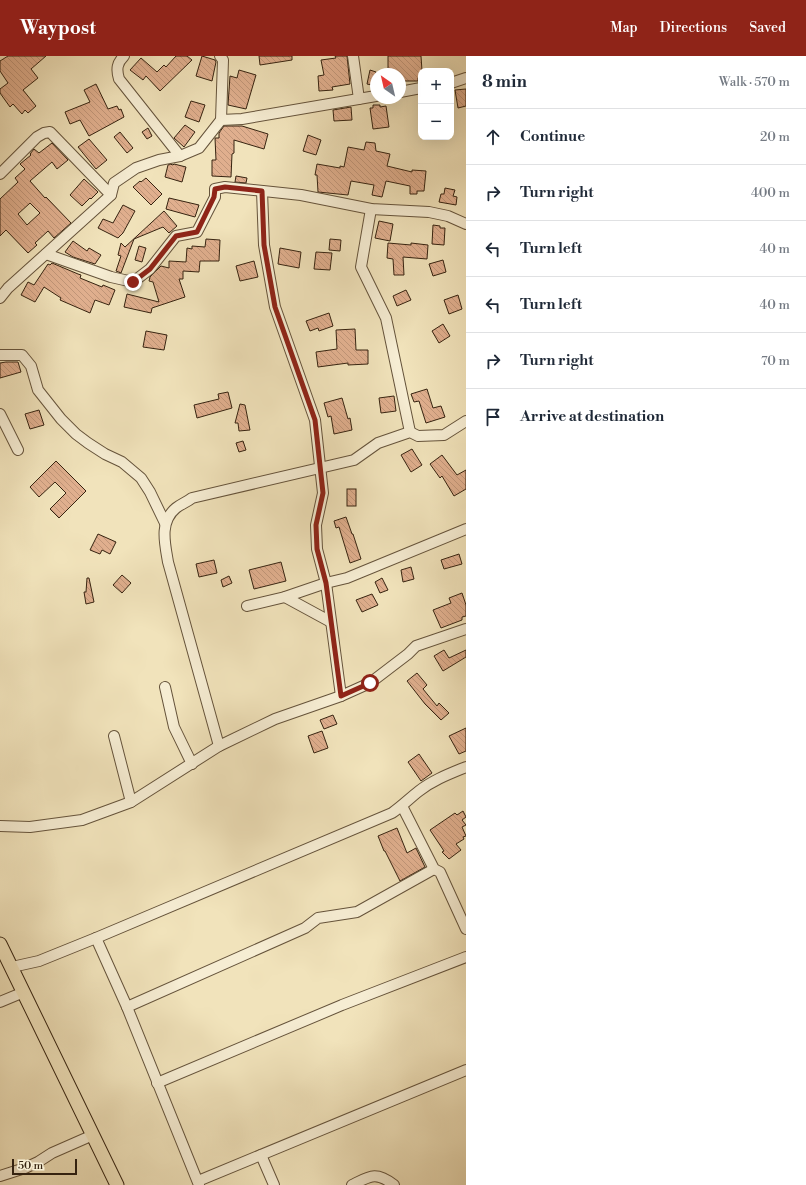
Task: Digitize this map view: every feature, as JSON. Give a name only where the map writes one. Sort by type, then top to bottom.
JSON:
[{"type":"main road","points":[[0,944],[117,1185]]},
{"type":"street","points":[[124,56],[119,61],[116,70],[119,79],[180,156]]},
{"type":"street","points":[[0,298],[8,288],[111,195],[114,183],[136,168],[159,160],[180,156],[199,148],[221,120],[223,60],[220,56]]},
{"type":"street","points":[[353,56],[359,99]]},
{"type":"street","points":[[454,82],[466,78]]},
{"type":"street","points":[[406,91],[418,89]]},
{"type":"street","points":[[221,120],[242,119],[370,97]]},
{"type":"street","points":[[0,174],[37,137],[44,133],[50,132],[111,195]]},
{"type":"street","points":[[46,254],[111,277],[133,282],[150,269],[176,236],[197,232],[214,197],[215,189],[225,187],[301,194],[371,209],[430,212],[448,216],[466,224]]},
{"type":"street","points":[[262,191],[264,245],[275,307],[315,420],[323,493],[316,525],[317,549],[326,583],[341,696]]},
{"type":"street","points":[[371,209],[361,267],[386,318],[410,432]]},
{"type":"street","points":[[0,355],[22,355],[31,366],[38,390],[61,419],[76,434],[88,443],[104,454],[122,462],[141,478],[150,492],[165,523],[164,540],[168,562],[219,746]]},
{"type":"street","points":[[0,414],[18,450]]},
{"type":"street","points":[[165,523],[175,509],[192,498],[354,460],[378,443],[410,432],[418,436],[444,435],[466,421]]},
{"type":"street","points":[[247,606],[285,598],[326,583],[347,578],[466,529]]},
{"type":"street","points":[[285,598],[331,622]]},
{"type":"street","points":[[0,826],[30,828],[82,820],[131,802],[219,746],[274,719],[341,696],[370,683],[408,654],[416,646],[466,629]]},
{"type":"street","points":[[165,687],[174,727],[192,764]]},
{"type":"street","points":[[114,736],[131,802]]},
{"type":"street","points":[[12,967],[39,961],[96,938],[392,813],[418,791],[440,778],[466,767]]},
{"type":"street","points":[[402,806],[434,869],[440,872],[466,929]]},
{"type":"street","points":[[127,1008],[305,928],[318,918],[357,912],[434,869]]},
{"type":"street","points":[[96,938],[127,1008],[198,1183],[261,1155],[466,1070]]},
{"type":"street","points":[[157,1083],[342,1005],[466,957]]},
{"type":"street","points":[[0,1002],[24,992]]},
{"type":"street","points":[[0,1176],[25,1168],[52,1153],[93,1135]]},
{"type":"street","points":[[261,1155],[274,1185]]},
{"type":"street","points":[[352,1185],[371,1175],[384,1178],[394,1185]]},
{"type":"building","points":[[8,56],[46,56],[31,69],[38,78],[23,90],[36,106],[28,113],[25,110],[22,114],[13,104],[10,107],[0,93],[0,89],[8,83],[0,71],[0,61]]},
{"type":"building","points":[[176,56],[187,56],[192,60],[160,91],[146,76],[143,80],[130,70],[141,58],[157,72],[164,65],[166,67]]},
{"type":"building","points":[[202,56],[215,60],[216,62],[212,81],[196,76]]},
{"type":"building","points":[[259,56],[292,56],[292,60],[260,65]]},
{"type":"building","points":[[335,56],[347,56],[350,84],[332,87],[333,90],[319,91],[318,76],[324,75],[321,60],[336,58]]},
{"type":"building","points":[[388,56],[421,56],[422,68],[418,68],[418,81],[406,81],[406,68],[388,68]]},
{"type":"building","points":[[239,70],[256,75],[246,109],[228,105],[230,76],[237,78]]},
{"type":"building","points":[[370,70],[370,85],[367,84]]},
{"type":"building","points":[[96,84],[108,109],[117,106],[119,110],[121,109],[124,117],[89,136],[80,120],[70,124],[65,112],[90,102],[84,90]]},
{"type":"building","points":[[466,89],[466,106],[458,108],[455,90]]},
{"type":"building","points":[[191,101],[205,105],[199,122],[185,117]]},
{"type":"building","points":[[373,105],[380,105],[380,107],[386,106],[389,127],[373,129],[370,108],[373,108]]},
{"type":"building","points":[[351,107],[352,120],[334,121],[333,110]]},
{"type":"building","points":[[185,125],[195,132],[184,147],[174,138]]},
{"type":"building","points":[[224,126],[242,126],[268,134],[264,149],[234,140],[231,177],[212,176],[212,160],[216,160],[215,138],[219,138],[219,133]]},
{"type":"building","points":[[148,128],[152,136],[147,139],[142,132]]},
{"type":"building","points":[[120,132],[133,148],[127,153],[114,137]]},
{"type":"building","points":[[308,135],[321,140],[316,155],[303,151]]},
{"type":"building","points":[[89,139],[107,160],[96,169],[78,147]]},
{"type":"building","points":[[366,142],[375,143],[376,151],[390,154],[387,166],[412,172],[412,170],[426,171],[424,191],[417,191],[417,194],[410,194],[410,186],[386,181],[382,197],[372,195],[374,185],[351,181],[348,195],[318,192],[317,175],[315,175],[317,164],[340,168],[340,166],[344,167],[348,147],[364,150]]},
{"type":"building","points":[[52,143],[68,160],[57,169],[52,162],[30,181],[71,223],[54,238],[48,231],[35,243],[37,245],[28,253],[6,230],[0,236],[0,199],[18,182],[15,178],[25,169],[20,164],[31,155],[30,154],[34,149],[39,153]],"holes":[[[30,203],[40,213],[27,225],[18,214]]]},
{"type":"building","points":[[170,164],[186,167],[182,182],[165,177],[168,165]]},
{"type":"building","points":[[236,176],[247,178],[246,183],[235,182]]},
{"type":"building","points":[[146,178],[162,194],[151,205],[133,187]]},
{"type":"building","points":[[84,179],[98,192],[82,206],[70,195]]},
{"type":"building","points":[[445,188],[455,190],[453,196],[457,197],[456,205],[439,202],[441,194],[444,194]]},
{"type":"building","points":[[169,198],[199,205],[195,217],[166,209]]},
{"type":"building","points":[[123,205],[135,211],[123,233],[118,238],[98,228],[103,219],[113,223]]},
{"type":"building","points":[[164,211],[177,226],[169,233],[163,227],[134,239],[121,273],[116,271],[121,256],[118,255],[121,243],[125,247]]},
{"type":"building","points":[[379,221],[393,224],[390,241],[375,238]]},
{"type":"building","points":[[433,225],[440,226],[440,228],[445,228],[444,245],[432,244]]},
{"type":"building","points":[[206,239],[220,240],[219,261],[200,261],[199,272],[183,271],[183,279],[179,279],[185,297],[152,308],[151,313],[124,307],[127,294],[159,302],[153,282],[149,281],[150,277],[161,266],[169,268],[169,261],[186,262],[187,248],[192,249],[192,246],[205,247]]},
{"type":"building","points":[[330,239],[341,240],[340,251],[329,250]]},
{"type":"building","points":[[73,241],[87,251],[89,248],[101,255],[95,264],[73,257],[65,252]]},
{"type":"building","points":[[388,243],[428,245],[427,259],[403,257],[404,275],[394,275],[393,259],[387,258]]},
{"type":"building","points":[[139,246],[146,248],[142,262],[135,260]]},
{"type":"building","points":[[280,248],[301,252],[299,268],[278,264]]},
{"type":"building","points":[[316,252],[332,253],[330,270],[314,269]]},
{"type":"building","points":[[443,260],[446,272],[433,276],[429,264]]},
{"type":"building","points":[[254,261],[258,277],[240,281],[236,266]]},
{"type":"building","points":[[52,263],[81,275],[80,278],[102,287],[103,285],[115,290],[109,305],[95,300],[90,313],[60,300],[61,298],[44,287],[35,302],[21,295],[28,282],[34,285],[48,264],[50,265]]},
{"type":"building","points":[[406,290],[411,300],[397,306],[393,296]]},
{"type":"building","points":[[458,295],[462,309],[449,314],[444,300]]},
{"type":"building","points":[[329,313],[333,326],[319,331],[318,328],[310,331],[306,321]]},
{"type":"building","points":[[443,324],[450,336],[439,343],[432,331]]},
{"type":"building","points":[[355,329],[356,350],[368,350],[368,364],[348,365],[348,363],[318,367],[316,352],[337,349],[336,330]]},
{"type":"building","points":[[146,331],[167,335],[164,350],[143,347]]},
{"type":"building","points":[[18,362],[21,372],[0,378],[0,363]]},
{"type":"building","points":[[427,389],[433,408],[441,406],[445,417],[426,423],[419,401],[414,402],[411,394]]},
{"type":"building","points":[[228,392],[232,408],[197,418],[194,405],[219,399],[218,394]]},
{"type":"building","points":[[394,396],[396,411],[381,413],[379,398]]},
{"type":"building","points":[[342,398],[348,419],[350,418],[352,430],[334,434],[331,416],[328,417],[324,403]]},
{"type":"building","points":[[240,404],[245,405],[250,430],[239,431],[238,423],[235,423]]},
{"type":"building","points":[[39,410],[44,425],[30,429],[25,414]]},
{"type":"building","points":[[243,441],[246,450],[239,452],[236,443]]},
{"type":"building","points":[[412,449],[422,465],[411,472],[401,455]]},
{"type":"building","points":[[442,455],[457,475],[466,470],[466,489],[454,496],[442,476],[440,478],[430,464]]},
{"type":"building","points":[[56,461],[86,491],[59,518],[50,509],[66,493],[55,482],[39,497],[30,487]]},
{"type":"building","points":[[347,489],[356,489],[356,506],[347,506]]},
{"type":"building","points":[[346,517],[361,559],[350,563],[339,527],[336,528],[334,521]]},
{"type":"building","points":[[98,534],[116,542],[110,554],[102,550],[100,554],[90,550]]},
{"type":"building","points":[[459,554],[462,564],[444,569],[441,560]]},
{"type":"building","points":[[214,560],[217,573],[199,577],[196,564]]},
{"type":"building","points":[[281,562],[286,581],[254,589],[249,570]]},
{"type":"building","points":[[411,567],[414,579],[403,582],[401,570]]},
{"type":"building","points":[[122,575],[131,583],[122,593],[113,585]]},
{"type":"building","points":[[229,576],[232,583],[223,587],[221,580]]},
{"type":"building","points":[[87,578],[89,578],[94,602],[86,604],[84,592],[86,592]]},
{"type":"building","points":[[382,578],[388,590],[380,593],[375,582]]},
{"type":"building","points":[[462,593],[466,605],[466,616],[462,617],[462,620],[441,628],[433,610],[451,603],[449,598]]},
{"type":"building","points":[[372,594],[378,605],[362,612],[356,600]]},
{"type":"building","points":[[444,650],[449,658],[466,650],[466,657],[443,671],[434,656]]},
{"type":"building","points":[[417,673],[427,685],[423,689],[437,706],[439,703],[449,713],[441,720],[425,704],[407,681]]},
{"type":"building","points":[[333,715],[337,724],[324,729],[320,720]]},
{"type":"building","points":[[466,728],[466,751],[459,754],[449,736]]},
{"type":"building","points":[[322,731],[328,748],[314,753],[308,736]]},
{"type":"building","points":[[419,754],[432,773],[421,781],[408,762]]},
{"type":"building","points":[[463,811],[466,817],[462,820],[466,825],[462,827],[466,836],[456,844],[461,850],[449,859],[442,852],[444,851],[430,830],[455,813],[457,815]]},
{"type":"building","points":[[397,828],[407,853],[416,848],[425,867],[400,881],[378,836]]},
{"type":"route","points":[[133,282],[150,269],[176,236],[197,232],[214,197],[215,189],[225,187],[262,191],[264,245],[275,307],[315,420],[323,493],[316,525],[317,549],[326,583],[341,696],[370,683]]}]
